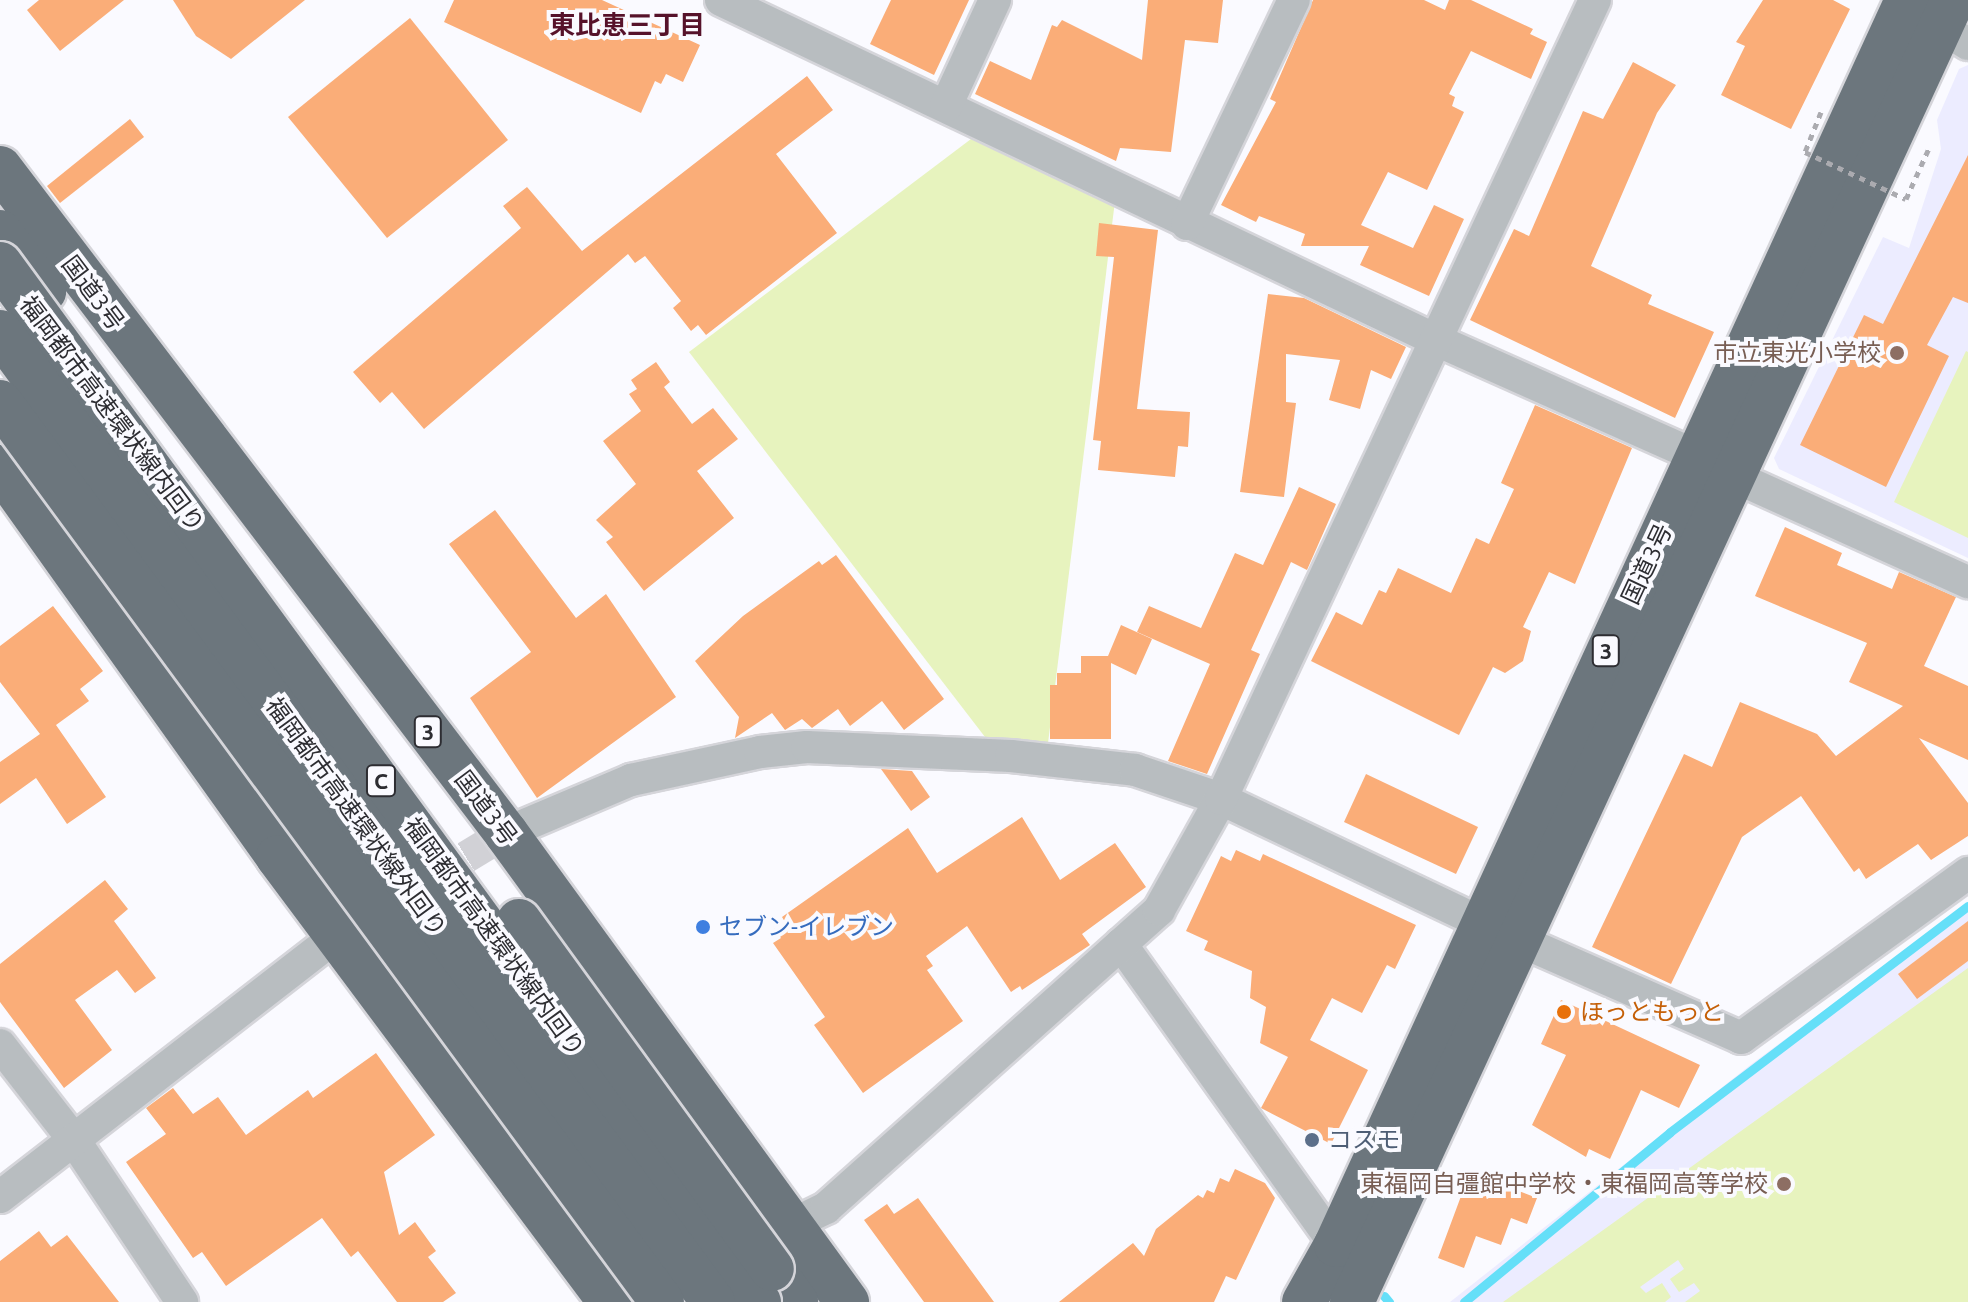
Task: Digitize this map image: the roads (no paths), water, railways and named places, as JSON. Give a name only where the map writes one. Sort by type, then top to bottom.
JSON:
[{"type":"highway","name":"国道3号","points":[[1359,1299],[1499,931],[1696,456],[1928,13]]},
{"type":"highway","name":"国道3号","points":[[1304,1302],[1735,477],[1928,13]]},
{"type":"highway","name":"国道3号","points":[[0,168],[506,833],[847,1302]]},
{"type":"highway","points":[[0,232],[633,1071],[796,1302]]},
{"type":"highway","name":"福岡都市高速環状線内回り","points":[[0,264],[759,1302]]},
{"type":"highway","name":"福岡都市高速環状線外回り","points":[[0,332],[713,1302]]},
{"type":"highway","points":[[0,402],[662,1302]]},
{"type":"highway","points":[[0,467],[337,936],[610,1302]]},
{"type":"highway","points":[[799,1232],[860,1302]]},
{"type":"street","points":[[721,0],[1187,224],[1696,456]]},
{"type":"street","points":[[946,106],[995,0]]},
{"type":"street","points":[[1187,224],[1294,0]]},
{"type":"street","points":[[799,1232],[1159,910],[1221,799],[1595,0]]},
{"type":"street","points":[[1735,477],[1968,582]]},
{"type":"street","points":[[506,833],[631,780],[712,760],[807,747],[1105,765],[1165,777],[1221,799],[1499,931],[1741,1038],[1968,873]]},
{"type":"street","points":[[0,1197],[337,936]]},
{"type":"street","points":[[1121,944],[1336,1245]]},
{"type":"street","points":[[0,1045],[74,1140],[182,1302]]},
{"type":"waterway","points":[[1464,1302],[1670,1132],[1968,906]]},
{"type":"waterway","points":[[1384,1296],[1389,1302]]},
{"type":"tunnel","points":[[425,882],[506,833]]},
{"type":"place","name":"市立東光小学校","points":[[1897,353]]},
{"type":"place","name":"セブン-イレブン","points":[[703,927]]},
{"type":"place","name":"ほっともっと","points":[[1564,1012]]},
{"type":"place","name":"コスモ","points":[[1312,1140]]},
{"type":"place","name":"東福岡自彊館中学校・東福岡高等学校","points":[[1784,1184]]},
{"type":"district","name":"東比恵三丁目","points":[[627,25]]}]
